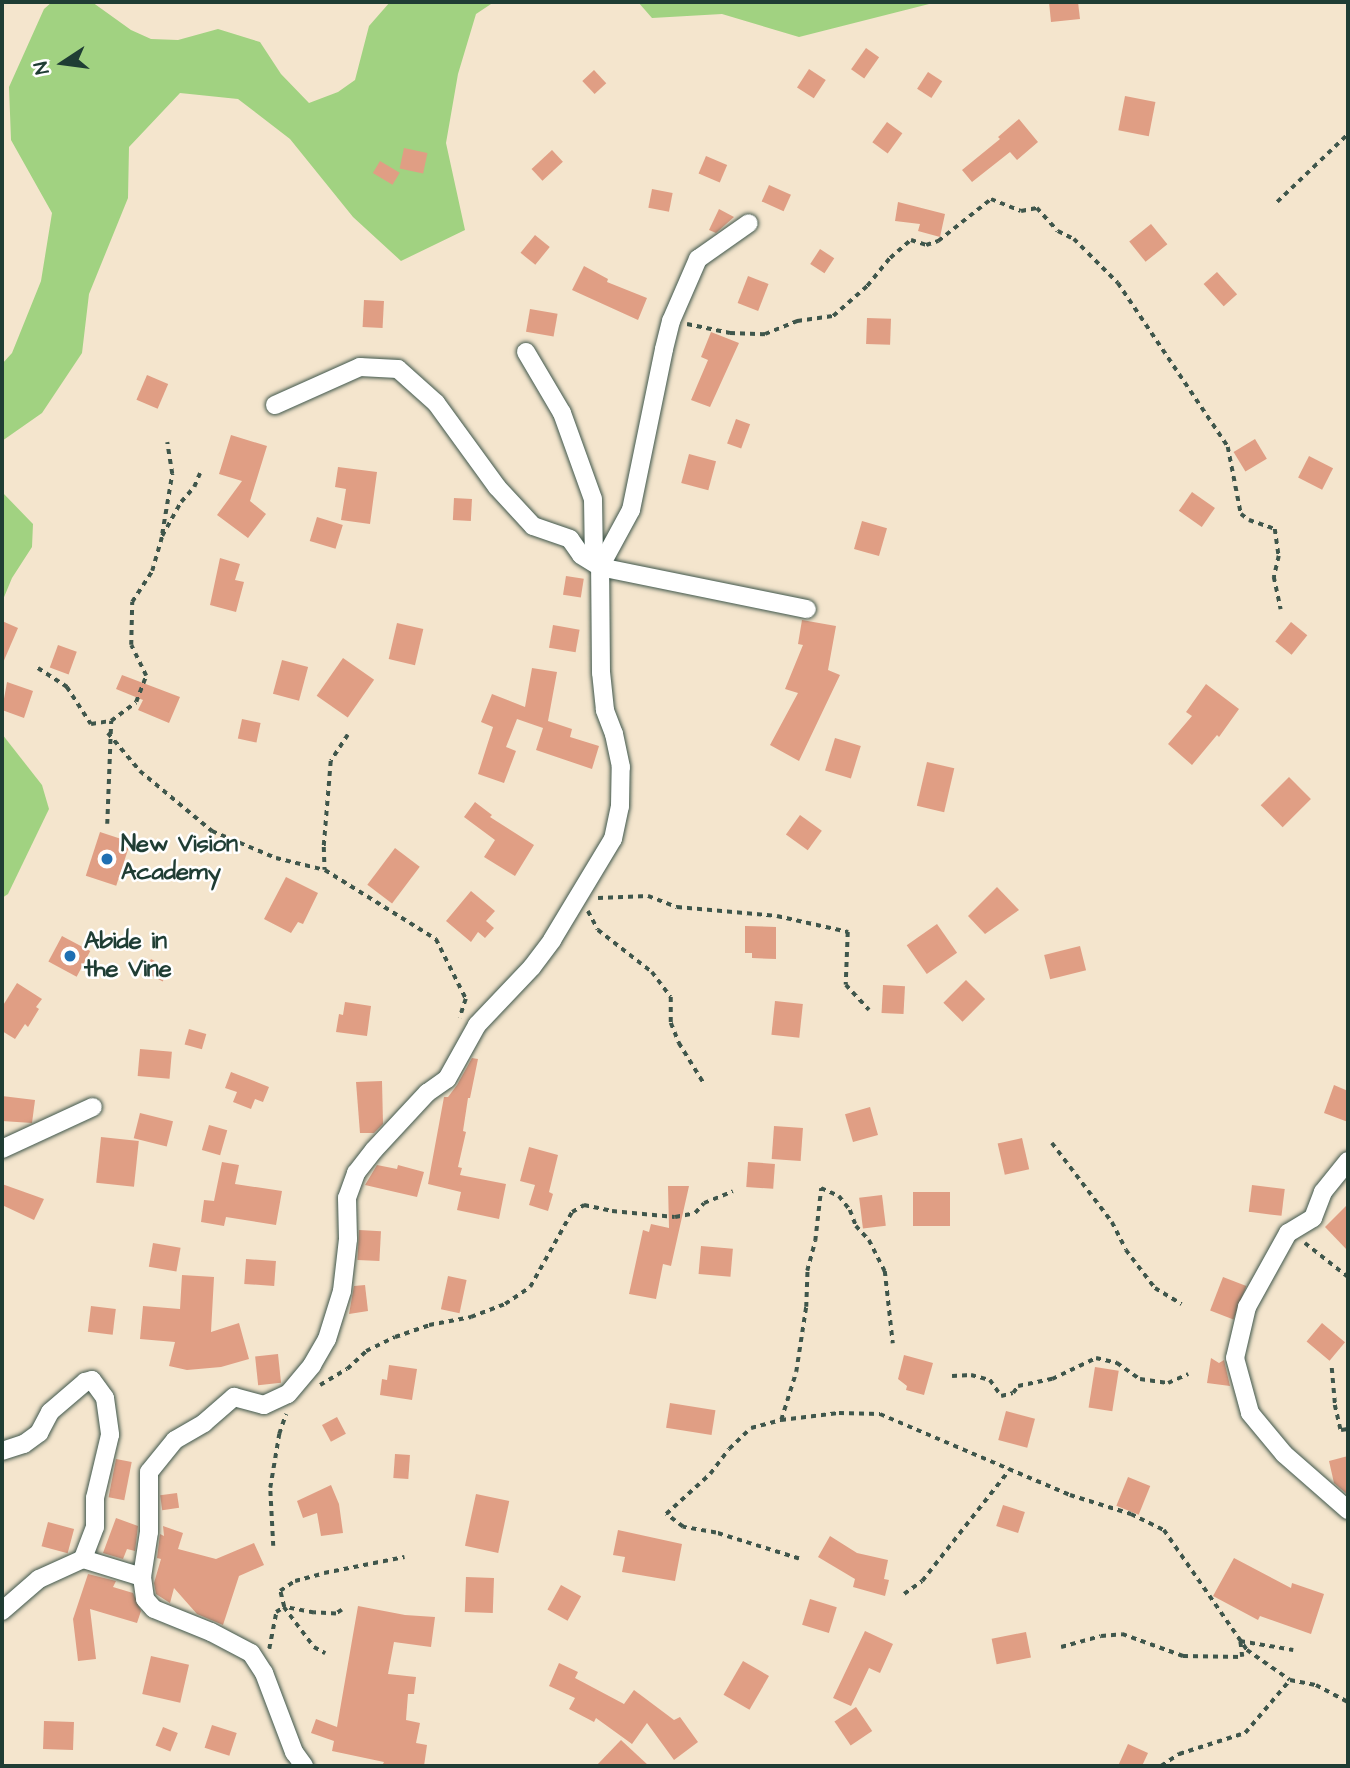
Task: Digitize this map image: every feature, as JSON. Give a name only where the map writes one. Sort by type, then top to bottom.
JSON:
[{"type":"street","points":[[597,565],[631,510],[671,321],[698,259],[750,223]]},
{"type":"street","points":[[304,1766],[294,1752],[264,1673],[251,1653],[211,1632],[154,1609],[145,1599],[142,1577],[149,1532],[149,1472],[175,1440],[204,1423],[234,1397],[264,1405],[288,1394],[312,1365],[327,1339],[342,1291],[348,1239],[347,1198],[356,1173],[428,1093],[447,1079],[471,1034],[532,968],[584,894],[613,839],[620,806],[621,767],[614,734],[605,710],[601,673],[593,499],[562,413],[526,352]]},
{"type":"street","points":[[275,405],[360,367],[398,369],[436,402],[497,487],[533,526],[570,539],[581,555],[597,565],[807,609]]},
{"type":"street","points":[[2,1149],[93,1107]]},
{"type":"street","points":[[1348,1161],[1323,1192],[1313,1218],[1288,1233],[1247,1307],[1235,1358],[1250,1413],[1284,1454],[1348,1510]]},
{"type":"street","points":[[2,1451],[24,1444],[39,1433],[50,1412],[85,1382],[92,1380],[105,1398],[110,1435],[95,1498],[95,1527],[83,1559]]},
{"type":"street","points":[[2,1611],[39,1579],[83,1559],[142,1577]]},
{"type":"path","points":[[1277,202],[1348,134]]},
{"type":"path","points":[[671,321],[730,333],[765,334],[797,321],[833,316],[867,286],[890,258],[911,240],[926,245],[938,240],[991,199],[1021,211],[1037,208],[1058,231],[1074,239],[1118,283],[1228,447],[1241,514],[1275,530],[1279,556],[1274,577],[1281,609]]},
{"type":"path","points":[[38,668],[67,687],[91,724],[111,720],[136,702],[146,676],[131,645],[132,602],[152,571],[162,536],[172,474],[167,442]]},
{"type":"path","points":[[162,536],[200,473]]},
{"type":"path","points":[[107,824],[108,733],[111,720]]},
{"type":"path","points":[[108,733],[140,771],[212,831],[276,858],[325,870],[436,939],[466,999],[460,1019],[471,1034]]},
{"type":"path","points":[[325,870],[331,761],[348,735]]},
{"type":"path","points":[[704,1082],[671,1023],[671,997],[652,972],[597,930],[584,894],[648,896],[677,907],[777,916],[848,932],[846,985],[869,1010]]},
{"type":"path","points":[[1052,1143],[1112,1222],[1126,1250],[1155,1288],[1182,1304]]},
{"type":"path","points":[[781,1420],[796,1372],[806,1307],[807,1271],[816,1241],[821,1188],[839,1196],[850,1210],[856,1226],[869,1240],[885,1271],[893,1344]]},
{"type":"path","points":[[316,1387],[347,1369],[366,1351],[396,1337],[429,1325],[471,1317],[505,1304],[522,1293],[530,1287],[572,1212],[584,1205],[612,1211],[675,1217],[695,1213],[704,1203],[733,1191]]},
{"type":"path","points":[[1288,1233],[1301,1238],[1348,1278]]},
{"type":"path","points":[[953,1376],[971,1375],[990,1380],[1001,1396],[1013,1393],[1018,1386],[1052,1379],[1096,1358],[1117,1363],[1140,1379],[1168,1383],[1188,1374]]},
{"type":"path","points":[[1332,1368],[1335,1405],[1341,1430],[1348,1429]]},
{"type":"path","points":[[272,1546],[270,1488],[279,1434],[288,1409]]},
{"type":"path","points":[[799,1559],[716,1533],[683,1527],[666,1514],[710,1474],[729,1448],[751,1428],[781,1420],[839,1413],[880,1414],[1070,1495],[1131,1514],[1164,1530],[1248,1650],[1290,1680],[1316,1685],[1348,1702]]},
{"type":"path","points":[[904,1594],[922,1581],[1010,1469]]},
{"type":"path","points":[[324,1653],[314,1647],[284,1607],[279,1591],[295,1581],[404,1557]]},
{"type":"path","points":[[264,1673],[276,1612],[284,1607],[325,1614],[342,1610]]},
{"type":"path","points":[[1061,1647],[1101,1636],[1122,1634],[1183,1657],[1242,1657],[1240,1641]]},
{"type":"path","points":[[1240,1641],[1293,1650]]},
{"type":"path","points":[[1161,1766],[1179,1754],[1245,1733],[1290,1680]]},
{"type":"green space","points":[[52,2],[92,2],[131,30],[151,39],[178,40],[218,29],[260,42],[281,74],[309,103],[338,92],[355,80],[369,26],[390,2],[494,2],[476,14],[458,74],[446,143],[465,230],[401,261],[353,217],[290,139],[238,99],[180,93],[129,147],[128,198],[89,294],[82,353],[42,413],[2,441],[2,364],[12,353],[41,281],[52,213],[11,140],[9,87],[44,9]]},
{"type":"green space","points":[[638,2],[937,2],[799,37],[722,14],[652,18]]},
{"type":"green space","points":[[2,492],[33,524],[32,547],[12,578],[2,602]]},
{"type":"green space","points":[[2,734],[42,785],[49,809],[8,894],[2,898]]},
{"type":"building","points":[[1049,2],[1078,2],[1080,19],[1051,22]]},
{"type":"building","points":[[866,48],[879,57],[864,78],[851,69]]},
{"type":"building","points":[[809,69],[826,80],[814,98],[797,87]]},
{"type":"building","points":[[594,70],[606,83],[595,94],[582,81]]},
{"type":"building","points":[[928,72],[942,81],[931,98],[917,89]]},
{"type":"building","points":[[1125,96],[1155,102],[1149,136],[1118,130]]},
{"type":"building","points":[[1019,119],[1038,142],[1017,160],[1010,152],[972,182],[962,170],[1000,139],[998,137]]},
{"type":"building","points":[[887,122],[902,133],[888,153],[872,142]]},
{"type":"building","points":[[404,148],[427,153],[423,174],[400,169]]},
{"type":"building","points":[[552,150],[563,162],[542,181],[532,169]]},
{"type":"building","points":[[706,156],[727,165],[720,182],[699,173]]},
{"type":"building","points":[[380,161],[400,173],[393,185],[373,173]]},
{"type":"building","points":[[769,185],[791,195],[784,211],[762,201]]},
{"type":"building","points":[[652,189],[673,193],[669,212],[648,208]]},
{"type":"building","points":[[898,202],[945,214],[940,237],[918,231],[920,224],[895,221]]},
{"type":"building","points":[[719,209],[734,217],[716,233],[709,230]]},
{"type":"building","points":[[1151,224],[1167,244],[1146,262],[1129,242]]},
{"type":"building","points":[[535,235],[550,247],[535,265],[521,253]]},
{"type":"building","points":[[820,249],[834,258],[824,273],[810,264]]},
{"type":"building","points":[[584,266],[608,279],[607,282],[647,298],[638,320],[572,290]]},
{"type":"building","points":[[1217,272],[1237,294],[1224,306],[1204,284]]},
{"type":"building","points":[[748,276],[769,284],[758,311],[738,303]]},
{"type":"building","points":[[364,300],[384,301],[383,328],[363,327]]},
{"type":"building","points":[[530,309],[558,314],[554,337],[526,332]]},
{"type":"building","points":[[867,318],[891,319],[890,345],[866,344]]},
{"type":"building","points":[[711,332],[739,343],[710,407],[691,400],[708,360],[701,357]]},
{"type":"building","points":[[147,375],[168,384],[158,409],[136,400]]},
{"type":"building","points":[[736,419],[750,424],[741,449],[727,443]]},
{"type":"building","points":[[231,435],[267,446],[250,501],[266,514],[248,538],[217,515],[242,481],[219,474]]},
{"type":"building","points":[[1255,439],[1267,459],[1245,472],[1234,452]]},
{"type":"building","points":[[689,454],[716,461],[708,490],[681,483]]},
{"type":"building","points":[[1309,456],[1333,468],[1322,490],[1298,477]]},
{"type":"building","points":[[338,467],[377,472],[370,524],[341,520],[346,489],[335,487]]},
{"type":"building","points":[[1192,492],[1215,508],[1202,527],[1179,511]]},
{"type":"building","points":[[454,498],[472,499],[471,521],[453,520]]},
{"type":"building","points":[[317,517],[343,525],[336,549],[310,541]]},
{"type":"building","points":[[862,521],[887,528],[879,556],[854,549]]},
{"type":"building","points":[[220,558],[240,564],[235,580],[244,582],[236,612],[210,605]]},
{"type":"building","points":[[566,576],[584,579],[581,598],[563,595]]},
{"type":"building","points":[[802,620],[836,626],[828,670],[840,675],[799,761],[770,745],[798,693],[785,689],[803,645],[798,644]]},
{"type":"building","points":[[2,621],[18,628],[2,665]]},
{"type":"building","points":[[1291,622],[1307,635],[1292,655],[1275,641]]},
{"type":"building","points":[[397,623],[423,629],[415,665],[389,659]]},
{"type":"building","points":[[553,625],[580,630],[576,652],[549,648]]},
{"type":"building","points":[[58,645],[77,652],[69,674],[50,668]]},
{"type":"building","points":[[343,658],[374,680],[348,717],[317,696]]},
{"type":"building","points":[[282,660],[308,667],[299,701],[273,694]]},
{"type":"building","points":[[532,668],[557,672],[548,721],[572,729],[570,737],[599,746],[592,769],[536,750],[543,728],[517,719],[506,747],[516,751],[504,783],[478,774],[493,727],[481,722],[492,694],[525,707]]},
{"type":"building","points":[[122,675],[180,697],[169,723],[138,710],[143,700],[116,689]]},
{"type":"building","points":[[7,682],[33,691],[24,718],[2,710]]},
{"type":"building","points":[[1206,684],[1239,709],[1219,737],[1217,735],[1192,765],[1168,744],[1192,716],[1186,712]]},
{"type":"building","points":[[242,719],[261,723],[256,743],[238,739]]},
{"type":"building","points":[[835,738],[861,746],[851,778],[825,771]]},
{"type":"building","points":[[927,762],[954,768],[944,812],[917,806]]},
{"type":"building","points":[[1289,777],[1311,799],[1283,827],[1261,805]]},
{"type":"building","points":[[475,802],[492,815],[490,817],[534,845],[515,876],[484,857],[495,840],[464,817]]},
{"type":"building","points":[[800,815],[822,831],[808,850],[786,834]]},
{"type":"building","name":"New Vision Academy","points":[[100,832],[130,842],[116,886],[86,876]]},
{"type":"building","points":[[395,848],[420,867],[392,903],[367,885]]},
{"type":"building","points":[[286,877],[318,893],[303,924],[298,922],[291,933],[264,919]]},
{"type":"building","points":[[997,887],[1019,910],[985,934],[968,916]]},
{"type":"building","points":[[471,891],[495,911],[486,921],[494,928],[485,938],[478,932],[471,942],[446,921]]},
{"type":"building","points":[[937,924],[957,953],[927,974],[907,945]]},
{"type":"building","points":[[745,926],[776,927],[776,959],[752,958],[752,953],[745,953]]},
{"type":"building","name":"Abide in the Vine","points":[[62,936],[90,951],[77,977],[48,962]]},
{"type":"building","points":[[1080,946],[1086,970],[1050,979],[1044,955]]},
{"type":"building","points":[[151,959],[169,969],[163,981],[144,971]]},
{"type":"building","points":[[966,980],[985,999],[962,1022],[943,1003]]},
{"type":"building","points":[[17,983],[42,999],[28,1027],[25,1024],[15,1039],[2,1031],[2,1007]]},
{"type":"building","points":[[883,985],[905,986],[904,1014],[882,1013]]},
{"type":"building","points":[[775,1001],[803,1004],[799,1038],[771,1035]]},
{"type":"building","points":[[345,1002],[371,1006],[367,1036],[336,1032],[339,1014],[343,1015]]},
{"type":"building","points":[[189,1029],[206,1034],[202,1049],[185,1044]]},
{"type":"building","points":[[140,1049],[172,1052],[170,1079],[138,1076]]},
{"type":"building","points":[[472,1058],[478,1059],[468,1098],[463,1131],[466,1132],[458,1167],[462,1168],[460,1175],[506,1184],[499,1219],[457,1210],[461,1192],[428,1184],[444,1097],[448,1097],[457,1085]]},
{"type":"building","points":[[231,1072],[269,1087],[263,1102],[255,1099],[251,1109],[233,1102],[237,1092],[225,1088]]},
{"type":"building","points":[[382,1081],[383,1124],[374,1133],[360,1133],[356,1082]]},
{"type":"building","points":[[1334,1085],[1348,1091],[1348,1122],[1324,1113]]},
{"type":"building","points":[[2,1096],[35,1100],[32,1123],[2,1121]]},
{"type":"building","points":[[870,1107],[878,1135],[853,1142],[845,1114]]},
{"type":"building","points":[[140,1113],[173,1121],[167,1146],[134,1138]]},
{"type":"building","points":[[209,1125],[227,1130],[220,1155],[202,1150]]},
{"type":"building","points":[[774,1126],[803,1128],[801,1161],[772,1159]]},
{"type":"building","points":[[101,1137],[139,1141],[134,1187],[96,1183]]},
{"type":"building","points":[[1022,1138],[1029,1169],[1005,1175],[998,1144]]},
{"type":"building","points":[[529,1147],[558,1155],[549,1192],[553,1194],[548,1211],[529,1205],[535,1185],[520,1181]]},
{"type":"building","points":[[222,1162],[239,1165],[235,1184],[282,1191],[276,1225],[226,1217],[224,1226],[201,1222],[204,1200],[214,1201]]},
{"type":"building","points":[[748,1162],[775,1164],[773,1189],[746,1187]]},
{"type":"building","points":[[377,1165],[397,1169],[398,1165],[424,1172],[417,1197],[365,1185]]},
{"type":"building","points":[[2,1184],[44,1199],[34,1220],[2,1205]]},
{"type":"building","points":[[1252,1185],[1285,1189],[1281,1216],[1249,1212]]},
{"type":"building","points":[[668,1186],[689,1186],[671,1266],[663,1264],[656,1299],[629,1294],[643,1230],[649,1232],[651,1224],[669,1228]]},
{"type":"building","points":[[913,1192],[950,1192],[950,1226],[913,1226]]},
{"type":"building","points":[[882,1195],[886,1226],[863,1229],[859,1198]]},
{"type":"building","points":[[1348,1204],[1348,1251],[1325,1227]]},
{"type":"building","points":[[359,1230],[381,1231],[379,1261],[357,1260]]},
{"type":"building","points":[[153,1243],[181,1248],[176,1271],[149,1267]]},
{"type":"building","points":[[701,1246],[733,1249],[730,1277],[699,1274]]},
{"type":"building","points":[[246,1259],[276,1261],[274,1286],[244,1284]]},
{"type":"building","points":[[182,1275],[214,1277],[211,1332],[239,1323],[249,1359],[221,1367],[187,1370],[169,1366],[175,1342],[140,1339],[143,1306],[180,1309]]},
{"type":"building","points":[[448,1276],[467,1280],[460,1313],[441,1309]]},
{"type":"building","points":[[1223,1277],[1246,1286],[1233,1320],[1210,1311]]},
{"type":"building","points":[[365,1285],[368,1311],[349,1314],[354,1286]]},
{"type":"building","points":[[91,1306],[116,1309],[113,1335],[88,1332]]},
{"type":"building","points":[[1322,1323],[1345,1342],[1330,1361],[1307,1341]]},
{"type":"building","points":[[278,1354],[281,1383],[258,1385],[255,1356]]},
{"type":"building","points":[[904,1355],[933,1363],[924,1395],[906,1390],[907,1386],[898,1379]]},
{"type":"building","points":[[1211,1358],[1219,1363],[1224,1360],[1230,1386],[1207,1383]]},
{"type":"building","points":[[389,1365],[417,1369],[412,1400],[380,1395],[382,1379],[387,1380]]},
{"type":"building","points":[[1095,1367],[1119,1371],[1112,1411],[1089,1407]]},
{"type":"building","points":[[670,1403],[715,1410],[712,1435],[666,1428]]},
{"type":"building","points":[[1006,1411],[1035,1419],[1027,1448],[998,1440]]},
{"type":"building","points":[[337,1417],[346,1434],[331,1442],[322,1425]]},
{"type":"building","points":[[395,1454],[410,1455],[408,1479],[393,1478]]},
{"type":"building","points":[[1348,1456],[1348,1495],[1334,1483],[1329,1461]]},
{"type":"building","points":[[116,1459],[132,1462],[124,1500],[109,1497]]},
{"type":"building","points":[[1128,1477],[1150,1486],[1139,1515],[1116,1506]]},
{"type":"building","points":[[331,1485],[339,1504],[343,1533],[321,1536],[317,1513],[303,1518],[297,1501]]},
{"type":"building","points":[[177,1493],[179,1508],[162,1510],[160,1495]]},
{"type":"building","points":[[476,1494],[509,1501],[498,1553],[465,1546]]},
{"type":"building","points":[[1003,1505],[1025,1512],[1018,1533],[996,1526]]},
{"type":"building","points":[[116,1518],[138,1526],[135,1551],[127,1549],[123,1559],[103,1553]]},
{"type":"building","points":[[48,1522],[74,1529],[68,1553],[42,1546]]},
{"type":"building","points":[[163,1526],[183,1533],[178,1549],[216,1559],[254,1543],[264,1565],[239,1576],[223,1625],[197,1614],[174,1588],[170,1603],[156,1594],[154,1583],[161,1559],[157,1558],[160,1534],[164,1536]]},
{"type":"building","points":[[618,1530],[682,1544],[675,1581],[622,1572],[625,1557],[613,1555]]},
{"type":"building","points":[[830,1536],[857,1553],[888,1560],[884,1579],[889,1580],[885,1596],[853,1587],[855,1579],[818,1557]]},
{"type":"building","points":[[1234,1558],[1291,1588],[1292,1583],[1324,1594],[1311,1634],[1260,1616],[1258,1620],[1213,1596]]},
{"type":"building","points":[[88,1574],[116,1581],[113,1587],[133,1593],[141,1611],[137,1623],[90,1609],[96,1659],[78,1661],[73,1619]]},
{"type":"building","points":[[466,1577],[494,1578],[493,1613],[465,1612]]},
{"type":"building","points":[[561,1585],[581,1596],[568,1621],[547,1609]]},
{"type":"building","points":[[810,1599],[837,1607],[829,1633],[802,1625]]},
{"type":"building","points":[[358,1606],[405,1615],[435,1617],[431,1647],[394,1642],[388,1674],[416,1677],[414,1694],[408,1694],[406,1720],[420,1723],[416,1743],[427,1745],[424,1766],[382,1766],[384,1762],[332,1751],[334,1741],[311,1733],[316,1719],[337,1727]]},
{"type":"building","points":[[865,1631],[893,1644],[880,1673],[869,1668],[851,1706],[833,1698]]},
{"type":"building","points":[[1026,1632],[1031,1658],[997,1664],[992,1639]]},
{"type":"building","points":[[151,1656],[189,1665],[180,1703],[142,1694]]},
{"type":"building","points":[[743,1661],[769,1676],[749,1710],[724,1695]]},
{"type":"building","points":[[559,1663],[578,1672],[575,1678],[624,1704],[634,1690],[674,1720],[680,1717],[698,1742],[674,1760],[647,1723],[632,1744],[596,1718],[594,1722],[569,1709],[575,1698],[549,1686]]},
{"type":"building","points":[[856,1707],[872,1731],[851,1746],[834,1722]]},
{"type":"building","points":[[44,1721],[74,1722],[73,1750],[43,1749]]},
{"type":"building","points":[[212,1725],[237,1733],[229,1756],[205,1748]]},
{"type":"building","points":[[163,1727],[178,1733],[170,1752],[156,1746]]},
{"type":"building","points":[[621,1740],[649,1766],[596,1766]]},
{"type":"building","points":[[1128,1744],[1148,1753],[1142,1766],[1118,1766]]},
{"type":"place","name":"New Vision Academy","points":[[107,859]]},
{"type":"place","name":"Abide in the Vine","points":[[70,956]]}]
